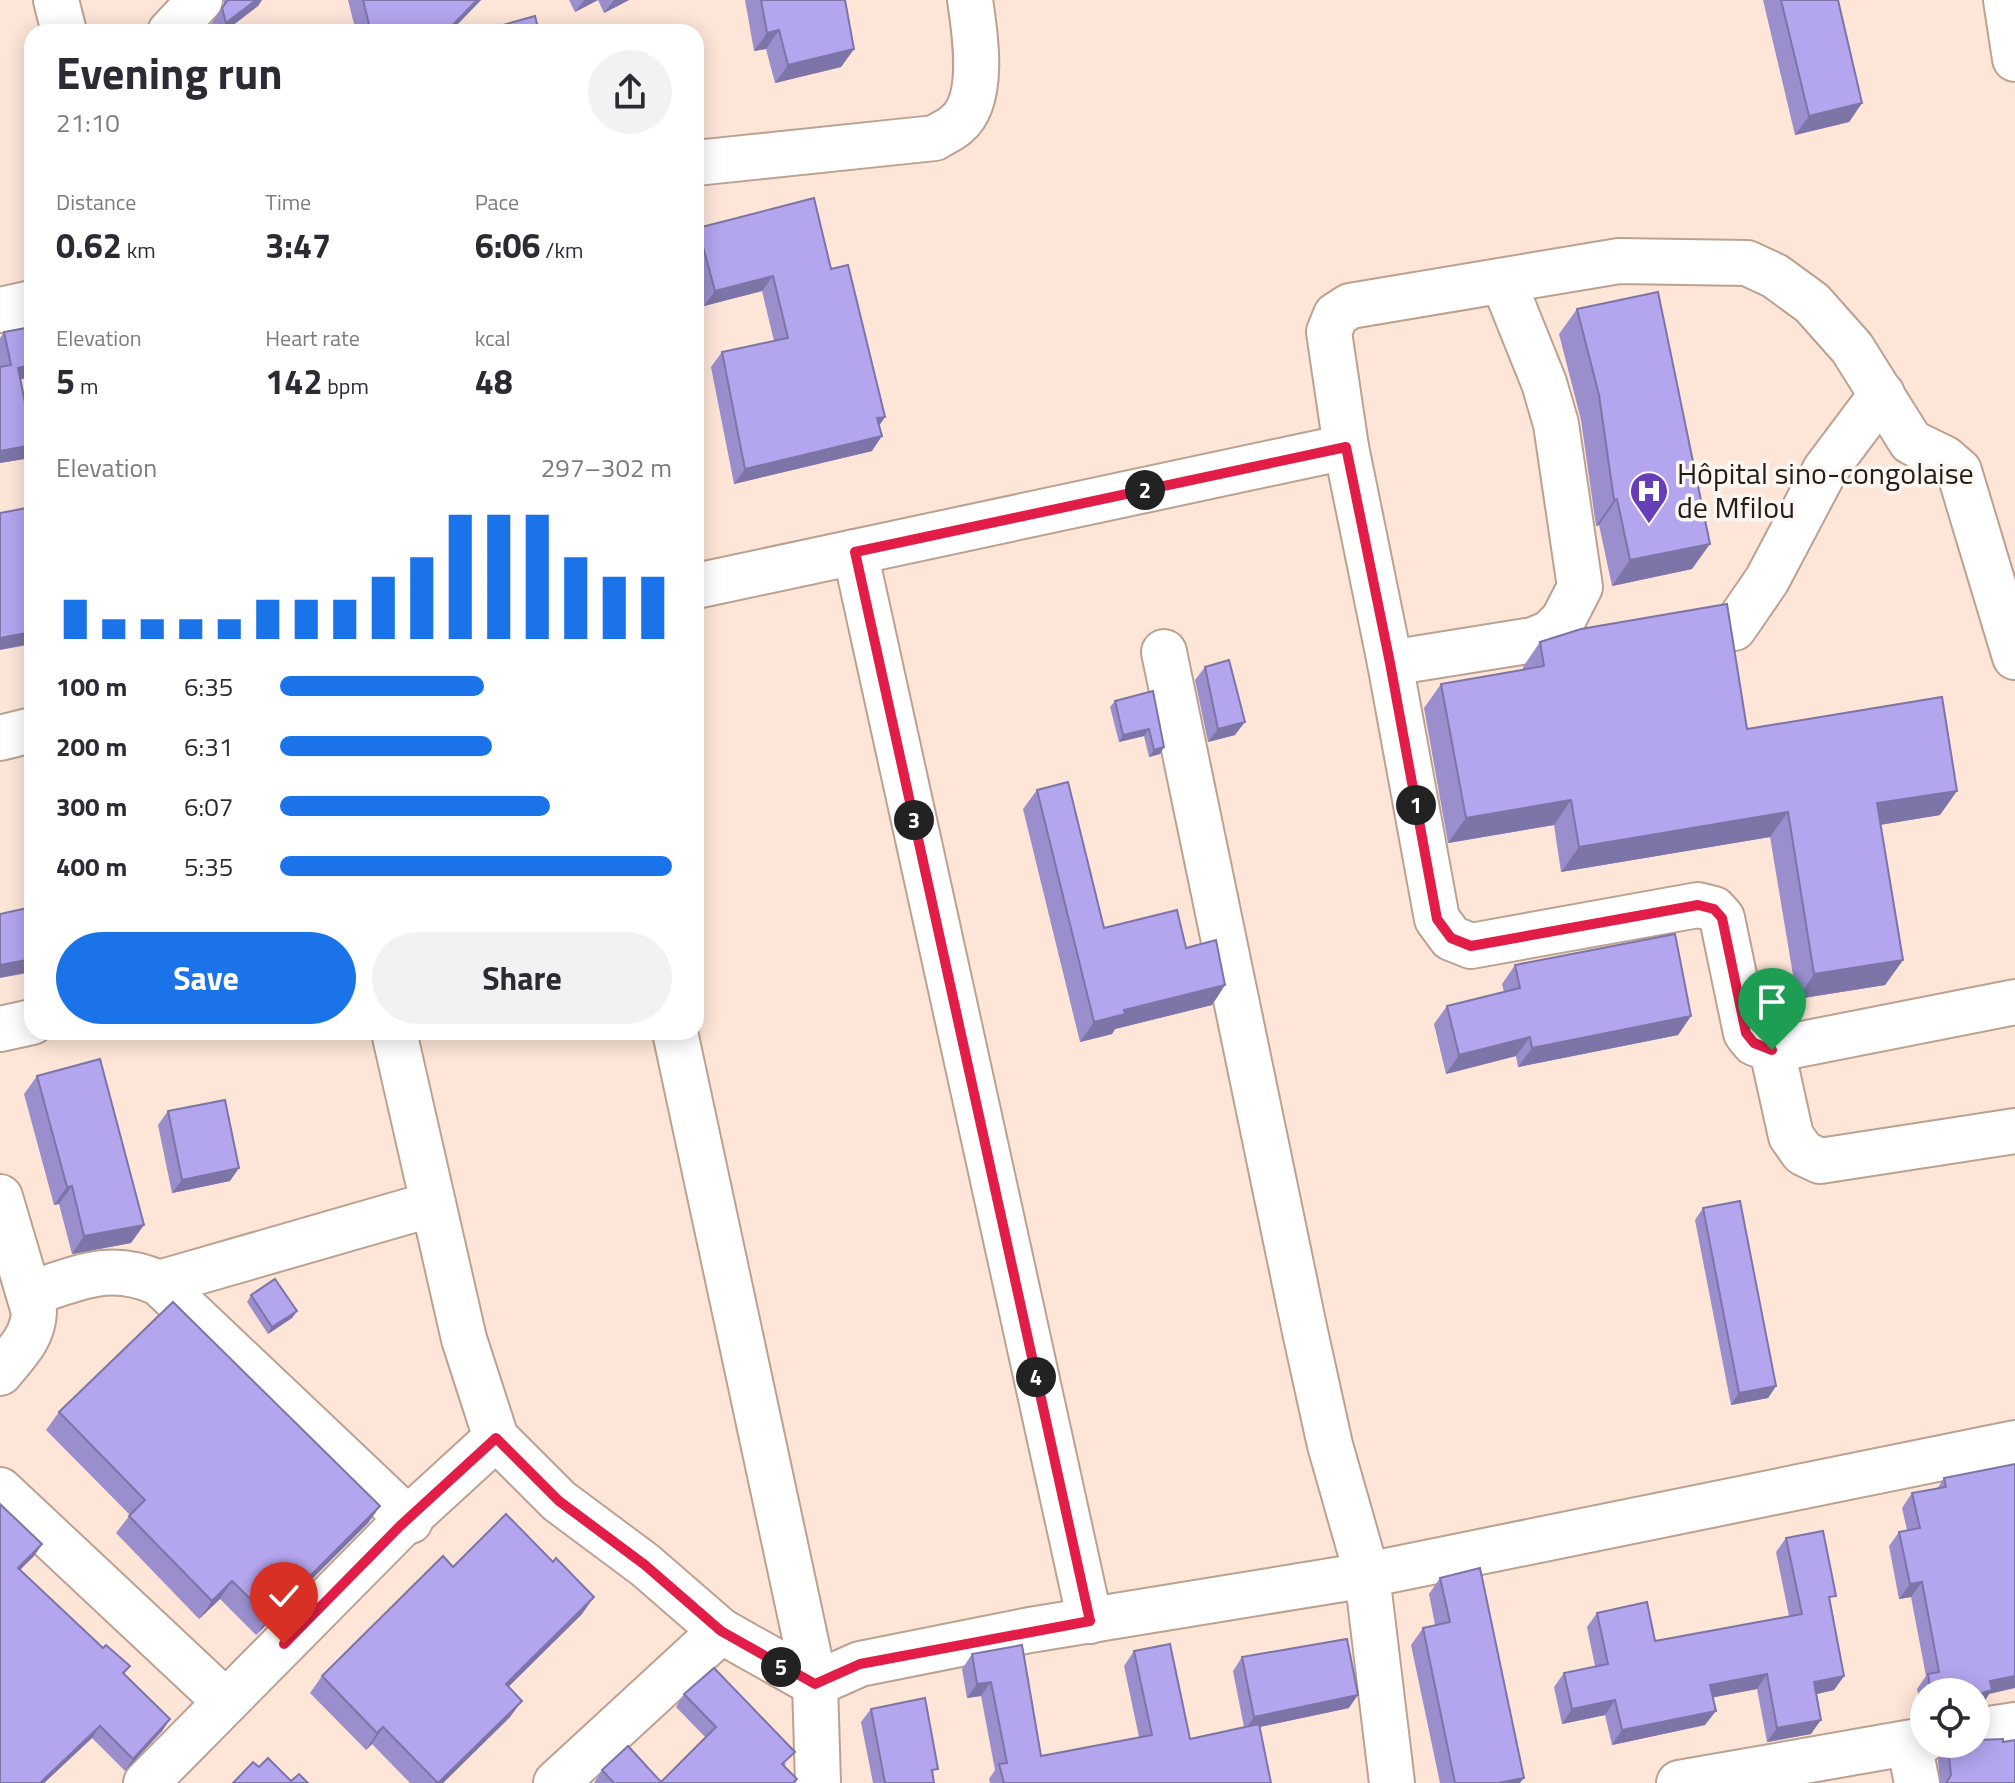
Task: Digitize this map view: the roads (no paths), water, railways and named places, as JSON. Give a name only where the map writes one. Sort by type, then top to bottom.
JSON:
[{"type":"street","points":[[56,0],[62,24]]},
{"type":"street","points":[[178,24],[200,0]]},
{"type":"street","points":[[704,162],[935,138],[960,123],[973,97],[977,45],[970,0]]},
{"type":"street","points":[[2006,0],[2015,59]]},
{"type":"street","points":[[2015,657],[1959,471],[1944,458],[1911,442],[1852,348],[1812,303],[1775,276],[1747,263],[1619,261],[1350,306],[1336,315],[1329,332],[1346,447],[1437,919],[1451,938],[1471,946],[1658,910],[1698,905],[1714,909],[1722,918],[1746,1033],[1754,1043],[1772,1050],[2015,1002]]},
{"type":"street","points":[[1390,663],[1533,640],[1550,633],[1563,620],[1580,587],[1556,424],[1544,383],[1503,281]]},
{"type":"street","points":[[0,310],[24,305]]},
{"type":"street","points":[[1734,628],[1767,580],[1825,470],[1882,394]]},
{"type":"street","points":[[704,583],[1346,447]]},
{"type":"street","points":[[855,552],[1090,1621]]},
{"type":"street","points":[[1164,652],[1304,1327],[1330,1445],[1367,1575],[1392,1783]]},
{"type":"street","points":[[0,738],[24,732]]},
{"type":"street","points":[[0,1029],[24,1024]]},
{"type":"street","points":[[396,1040],[464,1339],[496,1438],[559,1501],[645,1565],[721,1631],[815,1684]]},
{"type":"street","points":[[677,1040],[815,1684],[818,1783]]},
{"type":"street","points":[[1772,1050],[1791,1136],[1803,1153],[1820,1161],[2015,1131]]},
{"type":"street","points":[[0,1197],[31,1293],[33,1328],[0,1373]]},
{"type":"street","points":[[159,1283],[433,1204]]},
{"type":"street","points":[[31,1293],[102,1272],[132,1271],[159,1283],[410,1521]]},
{"type":"street","points":[[146,1783],[400,1526],[410,1521],[496,1438]]},
{"type":"street","points":[[815,1684],[860,1664],[1090,1621],[1367,1575],[2015,1443]]},
{"type":"street","points":[[0,1490],[226,1702]]},
{"type":"street","points":[[556,1783],[721,1631]]},
{"type":"street","points":[[1990,1729],[2015,1725]]},
{"type":"street","points":[[1679,1783],[1910,1756]]},
{"type":"place","name":"Hôpital sino-congolaise de Mfilou","points":[[1649,525]]}]
